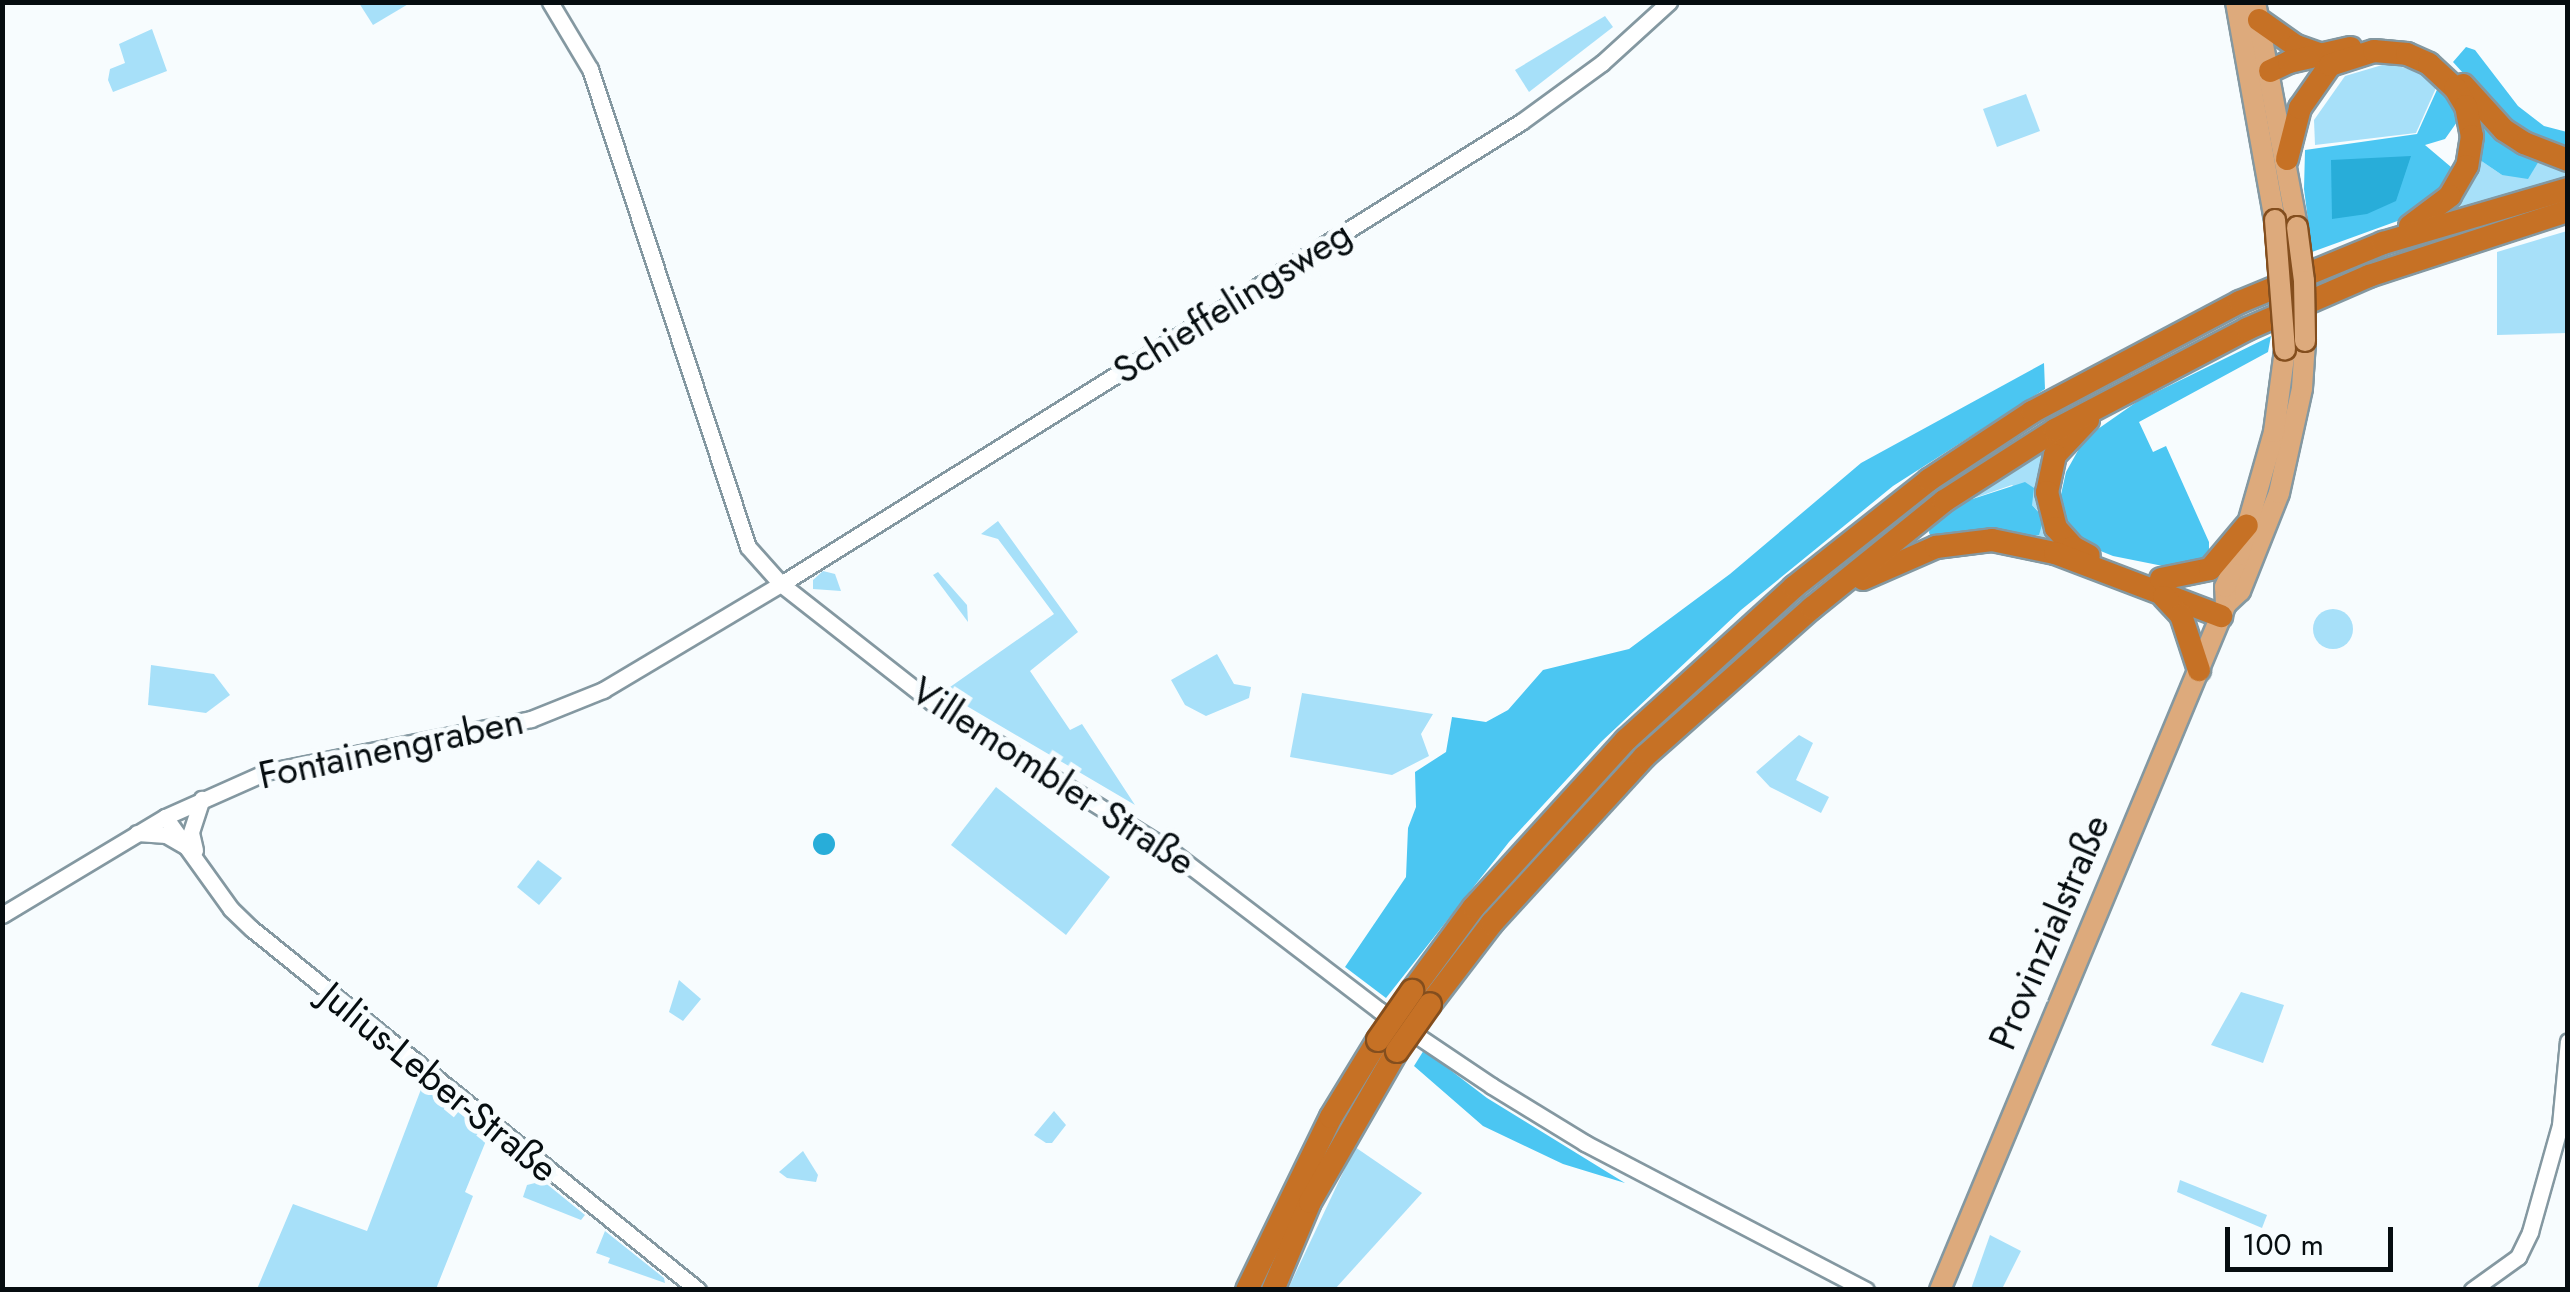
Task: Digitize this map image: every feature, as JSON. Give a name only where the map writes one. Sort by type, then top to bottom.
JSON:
[{"type":"highway","points":[[2257,11],[2296,46],[2325,59]]},
{"type":"highway","points":[[2270,72],[2306,73],[2325,59],[2374,51],[2431,60],[2514,136],[2568,160]]},
{"type":"highway","points":[[2287,160],[2300,108],[2325,59]]},
{"type":"highway","points":[[1247,1290],[1331,1117],[1421,997],[1474,907],[1626,740],[1794,587],[1928,480],[2032,412],[2134,354],[2240,302],[2383,242],[2432,214],[2450,196],[2467,166],[2472,136],[2460,87]]},
{"type":"highway","points":[[2383,242],[2568,190]]},
{"type":"highway","points":[[1421,997],[1644,758],[1812,608],[1889,544],[1998,463],[2247,329],[2369,276],[2568,211]]},
{"type":"highway","points":[[2126,391],[2072,432],[2055,455],[2046,492],[2049,510],[2073,547],[2162,587],[2181,615],[2199,670]]},
{"type":"highway","points":[[2162,587],[2210,569],[2247,525]]},
{"type":"highway","points":[[1812,608],[1884,567],[1919,553],[1962,542],[1992,540],[2055,553],[2224,610]]},
{"type":"highway","points":[[1272,1290],[1310,1202],[1388,1045]]},
{"type":"main road","name":"Provinzialstraße","points":[[2224,610],[2225,586],[2274,432],[2284,350],[2275,220],[2236,2]]},
{"type":"main road","name":"Provinzialstraße","points":[[1937,1287],[2224,610],[2240,591],[2279,493],[2302,388],[2304,281],[2287,160],[2257,11]]},
{"type":"main road","points":[[2246,54],[2270,72],[2253,89]]},
{"type":"street","name":"Villemombler Straße","points":[[550,2],[590,69],[743,533],[758,560],[781,584],[933,703],[1078,789],[1171,851],[1430,1045],[1625,1164],[1866,1290]]},
{"type":"street","name":"Schieffelingsweg","points":[[781,584],[1521,122],[1602,63],[1669,2]]},
{"type":"street","name":"Fontainengraben","points":[[2,915],[133,834],[202,799],[278,768],[535,718],[603,690],[781,584]]},
{"type":"street","points":[[197,859],[192,832],[202,799]]},
{"type":"street","points":[[133,834],[166,835],[165,816]]},
{"type":"street","name":"Julius-Leber-Straße","points":[[165,816],[231,909],[284,957],[698,1290]]},
{"type":"street","name":"Julius-Leber-Straße","points":[[166,835],[197,859]]},
{"type":"street","points":[[2472,1290],[2518,1257],[2530,1232],[2560,1125],[2568,1041]]},
{"type":"shaded area","points":[[359,3],[410,3],[373,25]]},
{"type":"shaded area","points":[[1605,16],[1613,27],[1529,92],[1515,70]]},
{"type":"shaded area","points":[[152,29],[167,71],[113,92],[108,80],[110,69],[125,63],[119,44]]},
{"type":"shaded area","points":[[2466,47],[2475,50],[2518,106],[2544,126],[2567,132],[2567,150],[2538,140],[2503,117],[2453,62]]},
{"type":"shaded area","points":[[2389,63],[2440,79],[2416,133],[2315,145],[2314,120],[2345,76]]},
{"type":"shaded area","points":[[2440,83],[2451,100],[2457,122],[2445,139],[2425,145],[2451,167],[2446,187],[2403,219],[2312,252],[2304,189],[2305,150],[2417,134]]},
{"type":"shaded area","points":[[2026,94],[2040,131],[1997,147],[1983,109]]},
{"type":"shaded area","points":[[2480,119],[2542,156],[2528,179],[2502,175],[2474,156]]},
{"type":"shaded area","points":[[2411,156],[2396,201],[2367,214],[2332,219],[2331,160]]},
{"type":"shaded area","points":[[2474,156],[2502,175],[2542,156],[2567,164],[2567,180],[2432,218]]},
{"type":"shaded area","points":[[2567,231],[2567,333],[2497,335],[2497,252]]},
{"type":"shaded area","points":[[2271,336],[2268,352],[2139,422],[2153,452],[2166,446],[2209,542],[2209,557],[2168,567],[2113,556],[2093,548],[2070,530],[2060,499],[2066,472],[2085,438],[2138,401]]},
{"type":"shaded area","points":[[2044,363],[2045,389],[1893,486],[1741,610],[1601,742],[1509,842],[1386,998],[1345,967],[1406,877],[1408,828],[1416,807],[1415,772],[1446,752],[1452,717],[1486,722],[1508,710],[1543,670],[1629,649],[1730,574],[1861,463]]},
{"type":"shaded area","points":[[2062,434],[2051,454],[2069,548],[2019,539],[2039,535],[2040,513],[2012,485],[1957,504]]},
{"type":"shaded area","points":[[2025,482],[2034,488],[2032,505],[2044,518],[2039,535],[2019,539],[1933,539],[1929,533],[1930,525],[1957,504]]},
{"type":"shaded area","points":[[998,521],[1078,632],[1030,671],[1070,730],[1082,724],[1135,805],[943,692],[1054,614],[998,539],[981,534]]},
{"type":"shaded area","points":[[823,571],[835,574],[841,591],[813,589],[813,580]]},
{"type":"shaded area","points":[[938,572],[967,605],[968,622],[933,575]]},
{"type":"shaded area","points":[[2333,609],[2347,615],[2353,629],[2347,643],[2333,649],[2319,643],[2313,629],[2319,615]]},
{"type":"shaded area","points":[[1217,654],[1234,684],[1251,687],[1249,698],[1206,716],[1185,705],[1171,680]]},
{"type":"shaded area","points":[[151,665],[214,674],[230,695],[206,713],[148,705]]},
{"type":"shaded area","points":[[1302,693],[1433,714],[1421,734],[1429,756],[1392,775],[1290,757]]},
{"type":"shaded area","points":[[1799,735],[1813,743],[1796,780],[1829,797],[1821,813],[1770,787],[1756,772]]},
{"type":"shaded area","points":[[996,787],[1110,877],[1066,935],[951,845]]},
{"type":"shaded area","points":[[824,833],[832,836],[832,852],[824,855],[816,852],[813,844],[816,836]]},
{"type":"shaded area","points":[[538,860],[562,878],[539,905],[517,887]]},
{"type":"shaded area","points":[[679,980],[701,999],[683,1021],[669,1012]]},
{"type":"shaded area","points":[[2241,992],[2284,1005],[2263,1063],[2211,1045]]},
{"type":"shaded area","points":[[1424,1050],[1487,1098],[1625,1183],[1563,1164],[1483,1126],[1414,1066]]},
{"type":"shaded area","points":[[423,1084],[488,1136],[465,1192],[473,1196],[436,1289],[257,1289],[293,1204],[367,1231]]},
{"type":"shaded area","points":[[1054,1111],[1066,1125],[1052,1143],[1046,1143],[1034,1135]]},
{"type":"shaded area","points":[[1355,1147],[1422,1193],[1335,1289],[1288,1289]]},
{"type":"shaded area","points":[[803,1151],[818,1175],[816,1182],[787,1178],[779,1172]]},
{"type":"shaded area","points":[[2180,1180],[2267,1215],[2262,1228],[2177,1192]]},
{"type":"shaded area","points":[[543,1181],[585,1215],[581,1220],[523,1197],[527,1185]]},
{"type":"shaded area","points":[[605,1231],[664,1278],[665,1283],[608,1263],[610,1258],[596,1253]]},
{"type":"shaded area","points":[[1990,1235],[2021,1251],[2002,1289],[1971,1289]]}]
